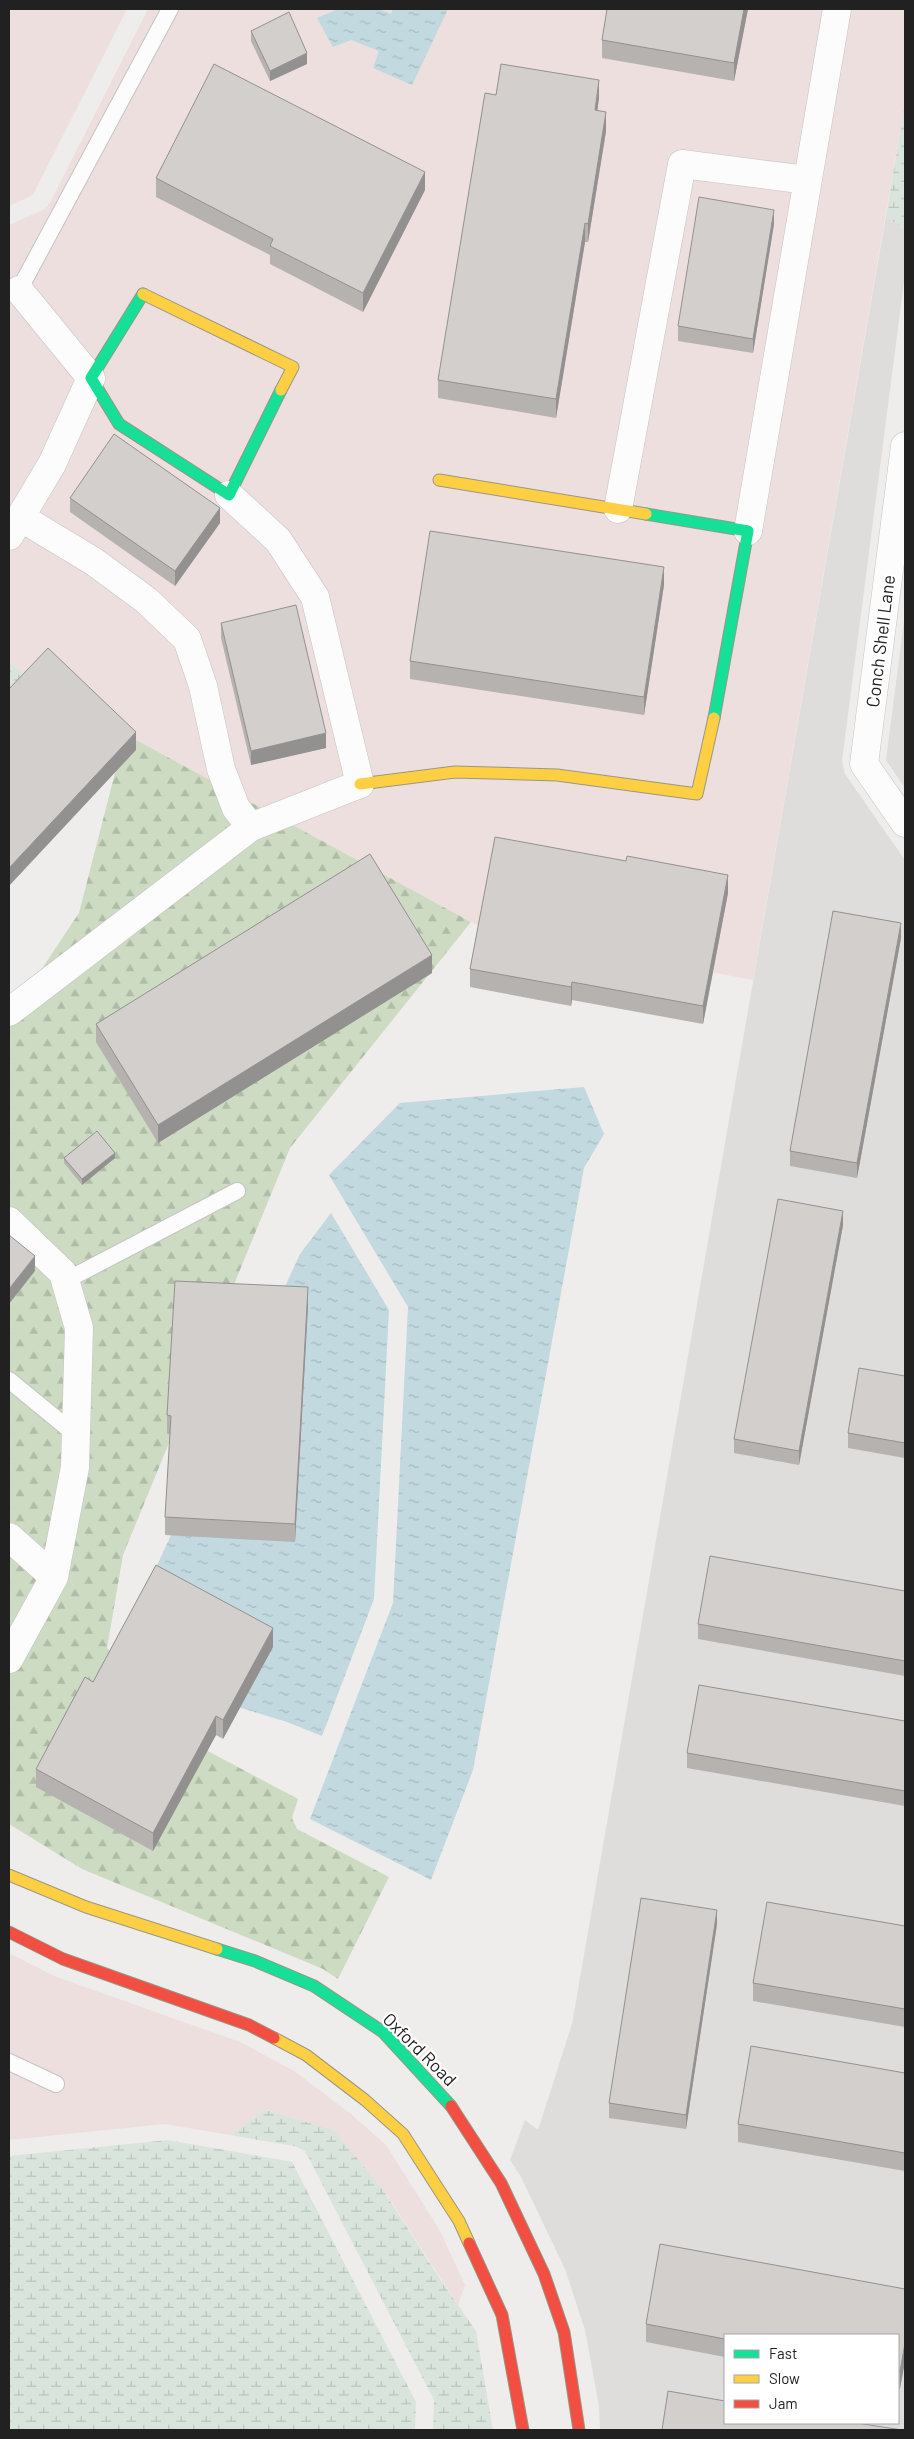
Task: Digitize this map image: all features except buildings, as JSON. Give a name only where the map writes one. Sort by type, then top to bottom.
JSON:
[{"type":"street","points":[[9,1012],[250,827],[360,784],[455,772],[548,774],[697,794],[748,531],[836,9]]},
{"type":"street","points":[[618,509],[682,164],[807,180]]},
{"type":"street","points":[[14,288],[91,378],[119,424],[229,495],[278,540],[315,597],[360,784]]},
{"type":"street","points":[[229,495],[293,367],[143,294],[91,378],[52,464],[14,527],[94,560],[146,600],[187,639],[203,686],[222,769],[236,808],[250,827]]},
{"type":"street","name":"Conch Shell Lane","points":[[905,446],[864,764],[905,823]]},
{"type":"street","points":[[439,480],[748,531]]},
{"type":"street","points":[[9,1221],[62,1273],[79,1328],[75,1467],[54,1577],[9,1659]]},
{"type":"street","points":[[9,1537],[54,1577]]},
{"type":"street","name":"Oxford Road","points":[[9,1875],[86,1907],[255,1961],[314,1986],[383,2032],[447,2100],[501,2183],[544,2274],[564,2332],[577,2406],[579,2430]]},
{"type":"street","points":[[9,1932],[64,1959],[250,2025],[306,2055],[365,2100],[403,2134],[459,2221],[502,2315],[523,2430]]},
{"type":"lane","points":[[14,288],[170,9]]},
{"type":"lane","points":[[65,1281],[237,1191]]},
{"type":"lane","points":[[9,1380],[76,1435]]},
{"type":"lane","points":[[9,2062],[56,2084]]},
{"type":"shaded area","points":[[9,9],[127,9],[33,195],[9,206]]},
{"type":"shaded area","points":[[148,9],[905,9],[905,103],[753,980],[486,930],[42,690],[9,661],[9,225],[43,210],[50,203]]},
{"type":"shaded area","points":[[886,216],[905,230],[905,274],[842,761],[845,774],[905,860],[905,2430],[600,2430],[599,2406],[585,2330],[565,2269],[521,2177],[510,2160],[525,2120],[538,2130],[572,2024]]},
{"type":"shaded area","points":[[905,613],[905,788],[886,760]]},
{"type":"shaded area","points":[[9,1953],[54,1976],[240,2042],[294,2071],[351,2114],[386,2145],[439,2229],[465,2285],[458,2305],[387,2195],[334,2130],[265,2110],[230,2135],[165,2124],[9,2140]]},
{"type":"green space","points":[[905,103],[905,230],[886,216]]},
{"type":"green space","points":[[9,661],[42,690],[9,719]]},
{"type":"green space","points":[[125,734],[471,922],[290,1148],[123,1555],[107,1648],[204,1749],[298,1799],[292,1818],[297,1829],[389,1877],[338,1979],[323,1969],[82,1869],[9,1824],[9,1018],[79,913]]},
{"type":"green space","points":[[265,2110],[334,2130],[383,2190],[476,2331],[493,2430],[433,2430],[434,2400],[305,2151],[294,2146],[230,2135]]},
{"type":"green space","points":[[168,2140],[292,2162],[416,2402],[415,2430],[9,2430],[9,2156]]},
{"type":"water","points":[[338,9],[379,9],[391,14],[393,9],[448,9],[412,85],[373,68],[379,51],[351,40],[333,47],[317,18]]},
{"type":"water","points":[[584,1087],[604,1134],[584,1168],[473,1770],[431,1880],[310,1819],[393,1603],[408,1307],[329,1175],[400,1103]]},
{"type":"water","points":[[331,1213],[389,1310],[374,1599],[322,1736],[287,1722],[176,1688],[154,1572],[300,1254]]},
{"type":"traffic: fast","points":[[143,294],[91,378],[119,424],[229,495],[281,390]]},
{"type":"traffic: fast","points":[[646,514],[748,531],[714,718]]},
{"type":"traffic: fast","points":[[217,1949],[255,1961],[314,1986],[383,2032],[451,2106]]},
{"type":"traffic: slow","points":[[143,294],[293,367],[281,390]]},
{"type":"traffic: slow","points":[[439,480],[646,514]]},
{"type":"traffic: slow","points":[[360,784],[455,772],[557,775],[697,794],[714,718]]},
{"type":"traffic: slow","points":[[9,1875],[86,1907],[217,1949]]},
{"type":"traffic: slow","points":[[274,2038],[306,2055],[365,2100],[403,2134],[459,2221],[469,2243]]},
{"type":"traffic: jam","points":[[9,1932],[63,1959],[249,2025],[274,2038]]},
{"type":"traffic: jam","points":[[451,2106],[501,2183],[544,2274],[564,2332],[579,2430]]},
{"type":"traffic: jam","points":[[469,2243],[502,2315],[523,2430]]}]
